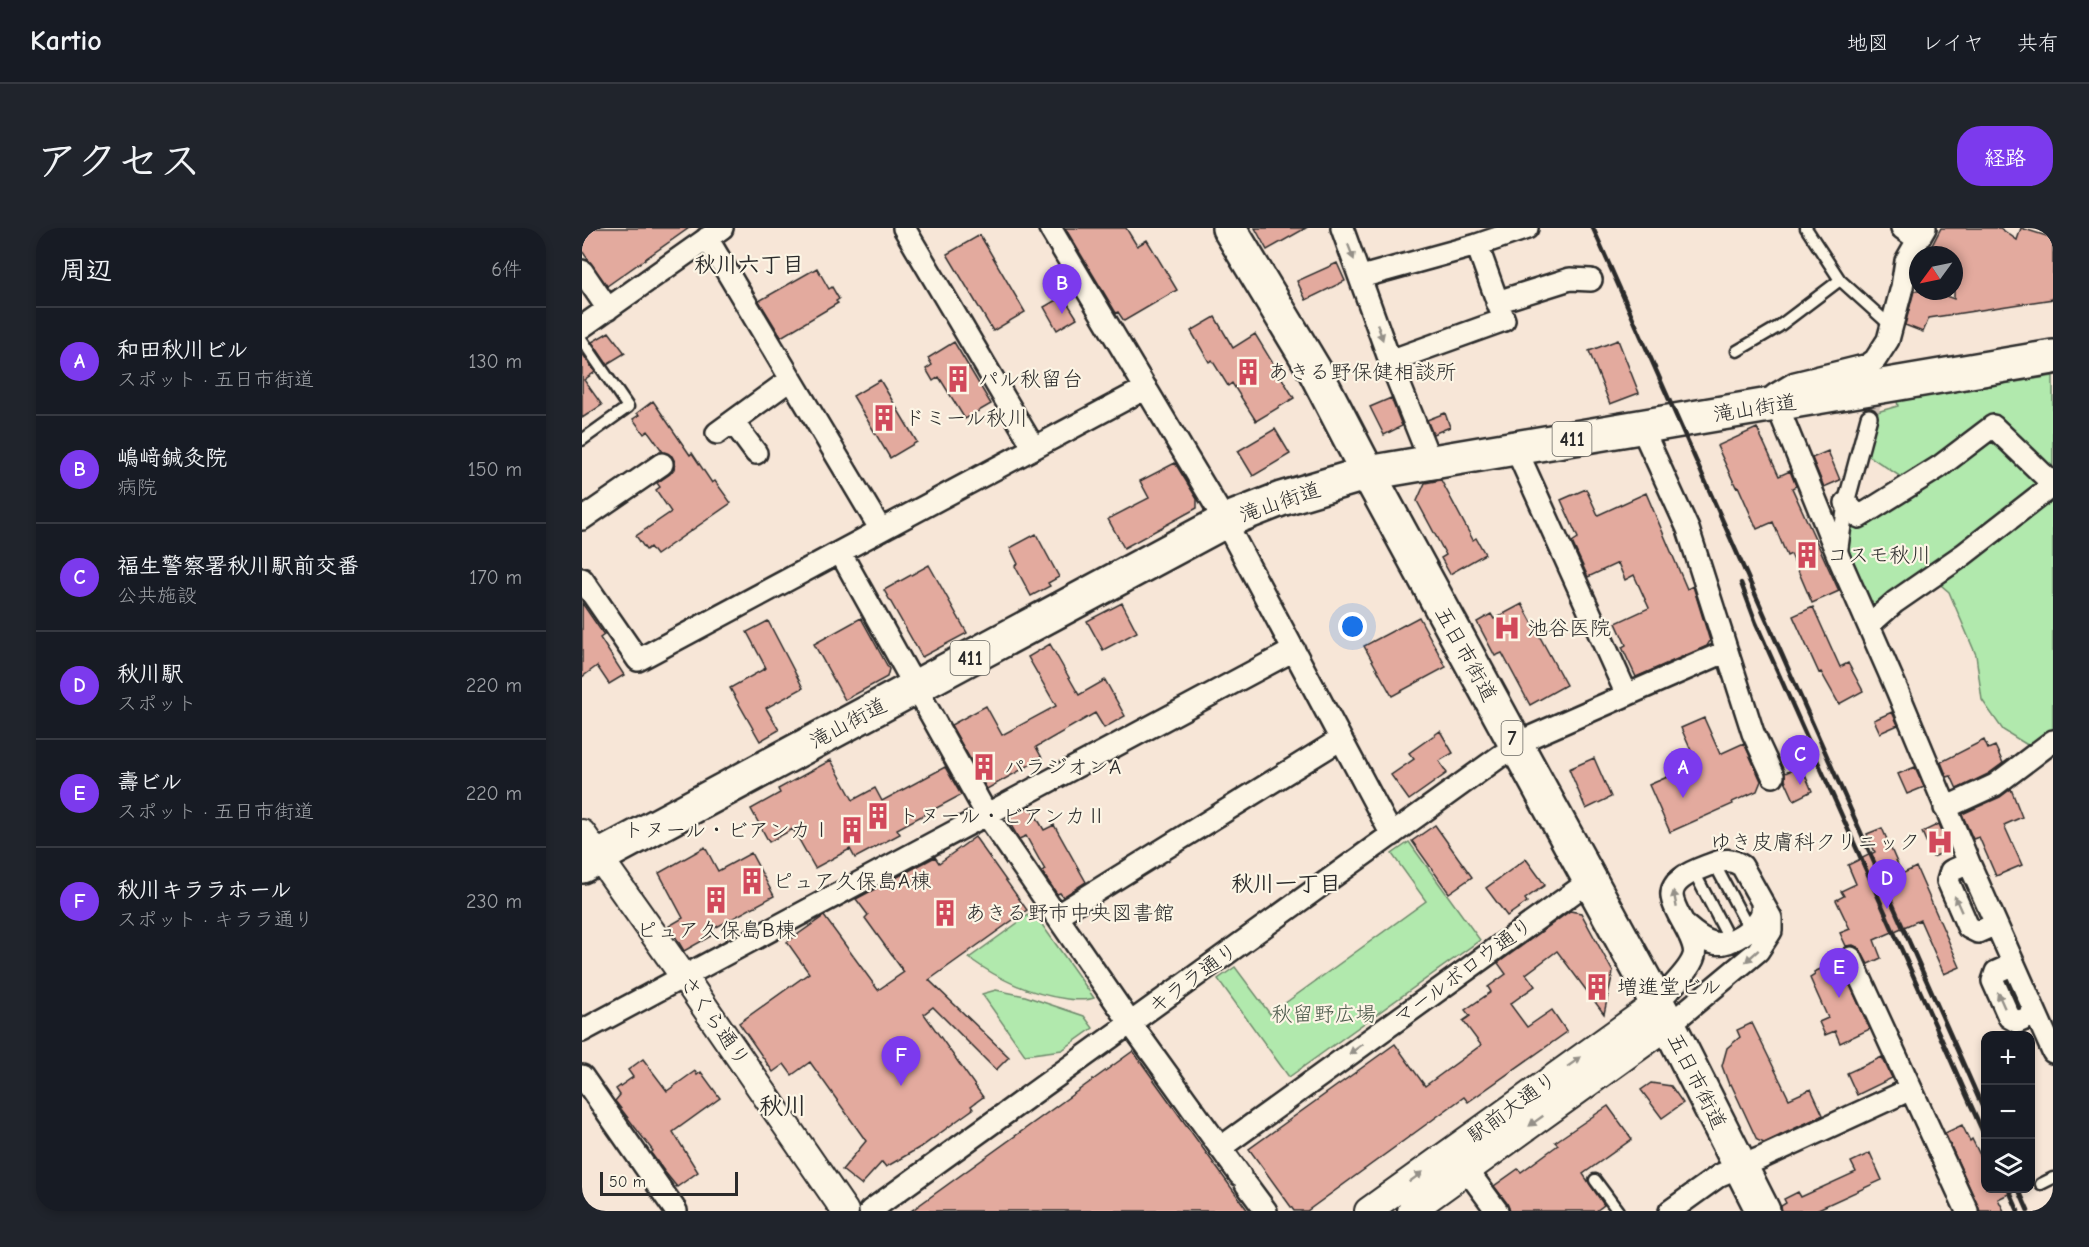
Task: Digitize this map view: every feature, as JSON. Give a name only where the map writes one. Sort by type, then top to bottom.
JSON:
[{"type":"main road","name":"五日市街道","points":[[1229,228],[1315,371],[1368,473],[1663,1014],[1763,1211]]},
{"type":"main road","name":"滝山街道","points":[[588,852],[915,687],[1225,521],[1281,499],[1368,473],[2053,357]]},
{"type":"street","points":[[904,228],[1034,448]]},
{"type":"street","points":[[1050,228],[1225,521],[1392,835]]},
{"type":"street","points":[[1342,228],[1390,361],[1431,463]]},
{"type":"street","points":[[1361,277],[1527,228]]},
{"type":"street","points":[[1915,232],[1883,358],[1868,365],[1795,383],[1775,395],[1839,558],[1945,808],[2053,1052]]},
{"type":"street","points":[[582,327],[715,233],[791,379],[881,530]]},
{"type":"street","points":[[1390,361],[1504,320],[1477,244]]},
{"type":"street","points":[[582,271],[608,309]]},
{"type":"street","points":[[1497,302],[1570,279],[1591,280]]},
{"type":"street","points":[[756,453],[725,428],[791,379]]},
{"type":"street","points":[[582,579],[638,660],[1146,388]]},
{"type":"street","points":[[1839,558],[1846,503],[1869,417]]},
{"type":"street","points":[[1641,426],[1688,529],[1753,733],[1773,776]]},
{"type":"street","points":[[1846,503],[1859,517],[1939,467],[1993,426],[2053,484],[1964,555],[1895,602],[1869,625]]},
{"type":"street","points":[[1516,449],[1627,695]]},
{"type":"street","points":[[582,519],[662,464]]},
{"type":"street","points":[[840,552],[987,814],[1131,1024],[1266,1211]]},
{"type":"street","points":[[582,1031],[1294,650]]},
{"type":"street","name":"キララ通り","points":[[870,1211],[1517,746],[1533,736],[1727,651]]},
{"type":"street","points":[[1056,916],[1341,738]]},
{"type":"street","points":[[1945,808],[1995,785],[2053,741]]},
{"type":"street","name":"さくら通り","points":[[588,852],[684,977],[845,1211]]},
{"type":"street","points":[[1726,860],[1734,860],[1742,866],[1771,918],[1771,931],[1763,945],[1704,998],[1663,1014],[1694,957],[1695,947],[1672,899],[1673,889],[1676,883],[1704,867],[1726,860]]},
{"type":"street","name":"マールボロウ通り","points":[[1220,1148],[1590,880]]},
{"type":"street","points":[[1685,926],[1704,940],[1716,944],[1730,941],[1756,923],[1762,913],[1762,902]]},
{"type":"street","points":[[1851,958],[1966,1211]]},
{"type":"street","name":"駅前大通り","points":[[1411,1211],[1467,1170],[1663,1014]]},
{"type":"street","name":"駅前大通り","points":[[1368,1211],[1663,1014]]},
{"type":"street","points":[[582,1076],[676,1211]]},
{"type":"street","points":[[1671,1211],[1720,1175],[1911,1089]]},
{"type":"street","points":[[1467,1170],[1497,1211]]},
{"type":"lane","points":[[1806,228],[1840,280],[1891,326]]},
{"type":"lane","points":[[1737,351],[1778,327],[1840,280]]},
{"type":"lane","points":[[582,340],[628,407],[582,440]]},
{"type":"lane","points":[[1704,867],[1749,929]]},
{"type":"lane","points":[[1704,867],[1730,941]]},
{"type":"lane","points":[[2041,1184],[2053,1178]]},
{"type":"lane","points":[[1595,1180],[1618,1211]]},
{"type":"green space","points":[[2053,376],[2053,473],[2049,473],[1991,415],[1961,443],[1907,481],[1863,452],[1872,419],[1877,412],[1898,406],[1897,401]]},
{"type":"green space","points":[[1988,434],[2041,481],[1873,616],[1847,558],[1847,531],[1932,477]]},
{"type":"green space","points":[[2053,493],[2053,729],[2029,746],[2003,730],[1982,700],[1976,655],[1949,592],[1935,580]]},
{"type":"green space","name":"秋留野広場","points":[[1409,842],[1480,940],[1289,1077],[1218,979],[1235,967],[1270,1014],[1426,901],[1392,854]]},
{"type":"green space","points":[[1030,914],[1038,919],[1094,998],[1067,999],[1027,990],[992,973],[969,958]]},
{"type":"green space","points":[[996,990],[1025,996],[1084,1016],[1093,1028],[1062,1050],[1025,1055],[982,994]]},
{"type":"building","points":[[588,228],[689,228],[607,286],[582,251],[582,232]]},
{"type":"building","points":[[1065,228],[1126,228],[1137,246],[1147,240],[1177,290],[1124,321],[1118,312],[1116,313]]},
{"type":"building","points":[[1255,228],[1306,228],[1267,250]]},
{"type":"building","points":[[1941,228],[2000,228],[2017,240],[2021,228],[2053,238],[2053,299],[1929,318],[1923,332],[1905,325],[1912,300],[1963,300],[1963,246],[1932,246]]},
{"type":"building","points":[[980,235],[1025,312],[993,331],[947,254]]},
{"type":"building","points":[[1337,263],[1345,281],[1306,300],[1297,281]]},
{"type":"building","points":[[817,268],[829,289],[832,287],[839,299],[836,301],[838,303],[781,337],[759,301]]},
{"type":"building","points":[[1063,296],[1077,318],[1057,330],[1044,307]]},
{"type":"building","name":"あきる野保健相談所","points":[[1215,317],[1233,348],[1255,334],[1294,398],[1256,421],[1232,383],[1228,386],[1212,360],[1209,362],[1191,331]]},
{"type":"building","points":[[609,332],[625,353],[607,364],[592,342]]},
{"type":"building","points":[[1618,340],[1639,393],[1610,404],[1589,351]]},
{"type":"building","name":"パル秋留台","points":[[954,342],[991,404],[965,419],[939,377],[933,381],[926,369],[932,365],[928,358]]},
{"type":"building","points":[[582,353],[595,372],[584,380],[602,405],[582,418]]},
{"type":"building","name":"ドミール秋川","points":[[880,380],[917,442],[890,458],[853,396]]},
{"type":"building","points":[[1391,398],[1402,426],[1384,435],[1370,407]]},
{"type":"building","points":[[653,401],[690,455],[692,453],[712,483],[715,481],[731,503],[656,555],[650,547],[646,550],[636,536],[671,512],[656,490],[660,487],[657,483],[674,469],[675,462],[672,456],[663,452],[648,431],[644,434],[633,419]]},
{"type":"building","points":[[1445,413],[1450,427],[1433,434],[1427,420]]},
{"type":"building","points":[[1757,428],[1779,476],[1790,471],[1796,486],[1792,488],[1839,591],[1812,603],[1791,554],[1787,556],[1773,522],[1757,529],[1717,446]]},
{"type":"building","points":[[1275,429],[1290,454],[1253,476],[1238,451]]},
{"type":"building","points":[[1828,451],[1840,480],[1824,487],[1812,458]]},
{"type":"building","points":[[1175,463],[1197,499],[1197,508],[1124,548],[1108,519],[1149,498],[1140,481]]},
{"type":"building","points":[[1441,480],[1473,540],[1476,538],[1485,554],[1450,574],[1441,558],[1446,555],[1417,501],[1425,483]]},
{"type":"building","points":[[1586,489],[1598,515],[1646,493],[1687,589],[1693,586],[1710,641],[1707,646],[1636,677],[1622,647],[1626,645],[1616,623],[1649,608],[1634,575],[1625,580],[1618,563],[1588,577],[1572,542],[1578,538],[1561,500]]},
{"type":"building","points":[[1036,534],[1059,577],[1048,583],[1050,586],[1031,596],[1015,566],[1018,564],[1010,548]]},
{"type":"building","points":[[929,565],[967,633],[922,657],[884,590]]},
{"type":"building","points":[[582,603],[604,635],[600,638],[624,675],[609,684],[597,666],[582,677]]},
{"type":"building","points":[[1122,603],[1137,632],[1103,650],[1087,621]]},
{"type":"building","points":[[1522,604],[1566,685],[1530,705],[1502,653],[1495,656],[1477,622],[1491,614],[1494,619]]},
{"type":"building","points":[[1813,607],[1840,667],[1848,663],[1863,691],[1839,704],[1821,672],[1819,673],[1793,616]]},
{"type":"building","points":[[1419,617],[1446,667],[1392,696],[1364,646]]},
{"type":"building","points":[[861,618],[889,669],[887,677],[845,700],[814,644]]},
{"type":"building","points":[[768,621],[803,688],[766,708],[779,730],[760,741],[730,688],[766,668],[747,632]]},
{"type":"building","points":[[1050,644],[1079,695],[1105,680],[1125,716],[1104,728],[1095,713],[1036,747],[1042,758],[987,789],[951,725],[986,706],[1002,735],[1056,706],[1028,657]]},
{"type":"building","points":[[1892,712],[1898,725],[1880,733],[1874,720]]},
{"type":"building","points":[[1704,718],[1720,754],[1744,743],[1761,781],[1757,791],[1670,832],[1649,785],[1697,764],[1681,728]]},
{"type":"building","points":[[1440,731],[1453,753],[1439,761],[1447,773],[1409,800],[1391,775],[1414,759],[1409,753]]},
{"type":"building","points":[[1984,740],[1988,749],[1995,746],[2003,763],[1988,774],[1957,789],[1951,776],[1947,777],[1941,762]]},
{"type":"building","points":[[1594,758],[1611,797],[1586,809],[1569,769]]},
{"type":"building","points":[[831,760],[853,800],[875,788],[882,801],[945,767],[961,795],[897,829],[900,834],[855,858],[850,849],[815,868],[793,829],[769,842],[751,809],[780,793],[778,789]]},
{"type":"building","points":[[1801,766],[1812,791],[1794,800],[1785,780],[1785,773]]},
{"type":"building","points":[[1915,767],[1924,787],[1907,794],[1898,774]]},
{"type":"building","points":[[2011,789],[2022,817],[2004,825],[2022,865],[1996,876],[1979,837],[1973,839],[1962,814],[2000,797]]},
{"type":"building","points":[[1030,806],[1044,830],[1054,825],[1086,882],[1063,897],[1060,893],[1057,894],[1042,872],[1045,870],[1026,836],[1019,839],[1007,818]]},
{"type":"building","points":[[1939,824],[1950,850],[1933,857],[1922,832]]},
{"type":"building","points":[[1435,825],[1472,877],[1449,893],[1412,841]]},
{"type":"building","points":[[1882,828],[1902,874],[1916,867],[1960,967],[1944,974],[1920,920],[1874,940],[1881,958],[1868,964],[1859,948],[1853,945],[1846,946],[1840,933],[1850,929],[1836,900],[1844,896],[1841,891],[1856,884],[1848,865],[1875,852],[1867,834]]},
{"type":"building","points":[[975,837],[1027,910],[929,980],[1009,1057],[996,1070],[933,1007],[924,1014],[983,1097],[971,1106],[973,1109],[924,1145],[886,1167],[882,1162],[861,1185],[842,1170],[866,1141],[810,1062],[792,1075],[784,1064],[773,1072],[739,1023],[809,973],[787,942],[824,916],[878,990],[904,972],[865,918],[868,915],[856,899],[935,857],[939,863]]},
{"type":"building","points":[[705,847],[718,871],[751,853],[774,896],[709,931],[711,936],[684,951],[669,926],[683,918],[659,873]]},
{"type":"building","points":[[1526,859],[1545,885],[1507,916],[1486,888]]},
{"type":"building","points":[[1570,911],[1581,913],[1613,972],[1604,1014],[1557,951],[1526,974],[1535,986],[1510,1004],[1527,1027],[1552,1010],[1567,1032],[1468,1102],[1464,1097],[1307,1211],[1294,1211],[1249,1149],[1395,1044],[1425,1086],[1481,1045],[1463,1021],[1470,1016],[1465,1010],[1491,992],[1488,987],[1506,974],[1498,963]]},
{"type":"building","points":[[1839,961],[1870,1029],[1840,1043],[1835,1031],[1825,1035],[1819,1022],[1828,1018],[1810,978],[1815,975],[1814,972]]},
{"type":"building","points":[[1752,1023],[1789,1099],[1811,1089],[1823,1115],[1764,1143],[1757,1140],[1722,1066],[1727,1048],[1740,1037],[1737,1030]]},
{"type":"building","points":[[1133,1051],[1248,1211],[911,1211]]},
{"type":"building","points":[[1882,1057],[1892,1078],[1857,1095],[1847,1073]]},
{"type":"building","points":[[643,1059],[667,1091],[695,1071],[697,1075],[701,1072],[720,1098],[673,1132],[698,1172],[677,1187],[615,1101],[620,1095],[616,1089],[633,1077],[628,1070]]},
{"type":"building","points":[[1651,1083],[1671,1086],[1683,1103],[1662,1118],[1641,1090]]},
{"type":"building","points":[[1608,1106],[1632,1139],[1583,1174],[1604,1205],[1596,1211],[1510,1211],[1494,1186],[1518,1169],[1521,1172],[1558,1145],[1555,1142]]},
{"type":"building","points":[[1962,1125],[1981,1157],[1981,1193],[2011,1193],[1998,1199],[2004,1211],[1980,1211],[1945,1133]]},
{"type":"building","points":[[1870,1153],[1882,1180],[1814,1211],[1782,1211],[1781,1206],[1786,1203],[1784,1199],[1798,1192],[1801,1197],[1856,1172],[1851,1162]]},
{"type":"tunnel","points":[[1869,417],[1885,366]]},
{"type":"railway","points":[[1593,228],[1981,1104]]},
{"type":"railway","points":[[1741,583],[1756,623],[1981,1128]]},
{"type":"railway","points":[[2010,1193],[2018,1211]]},
{"type":"railway","points":[[2020,1193],[2028,1211]]},
{"type":"place","name":"嶋﨑鍼灸院","points":[[1062,314]]},
{"type":"place","name":"あきる野保健相談所","points":[[1248,372]]},
{"type":"place","name":"パル秋留台","points":[[958,379]]},
{"type":"place","name":"ドミール秋川","points":[[884,418]]},
{"type":"place","name":"コスモ秋川","points":[[1807,555]]},
{"type":"place","name":"池谷医院","points":[[1507,628]]},
{"type":"place","name":"パラジオンA","points":[[984,767]]},
{"type":"place","name":"福生警察署秋川駅前交番","points":[[1800,785]]},
{"type":"place","name":"和田秋川ビル","points":[[1683,798]]},
{"type":"place","name":"トヌール・ビアンカⅡ","points":[[878,816]]},
{"type":"place","name":"トヌール・ビアンカⅠ","points":[[852,830]]},
{"type":"place","name":"ゆき皮膚科クリニック","points":[[1940,842]]},
{"type":"place","name":"ピュア久保島A棟","points":[[752,881]]},
{"type":"place","name":"ピュア久保島B棟","points":[[716,900]]},
{"type":"place","name":"秋川駅","points":[[1887,909]]},
{"type":"place","name":"あきる野市中央図書館","points":[[945,913]]},
{"type":"place","name":"増進堂ビル","points":[[1597,987]]},
{"type":"place","name":"壽ビル","points":[[1839,998]]},
{"type":"place","name":"秋川キララホール","points":[[901,1086]]},
{"type":"district","name":"秋川六丁目","points":[[749,265]]},
{"type":"district","name":"秋川一丁目","points":[[1286,884]]},
{"type":"district","name":"秋川","points":[[783,1106]]}]
